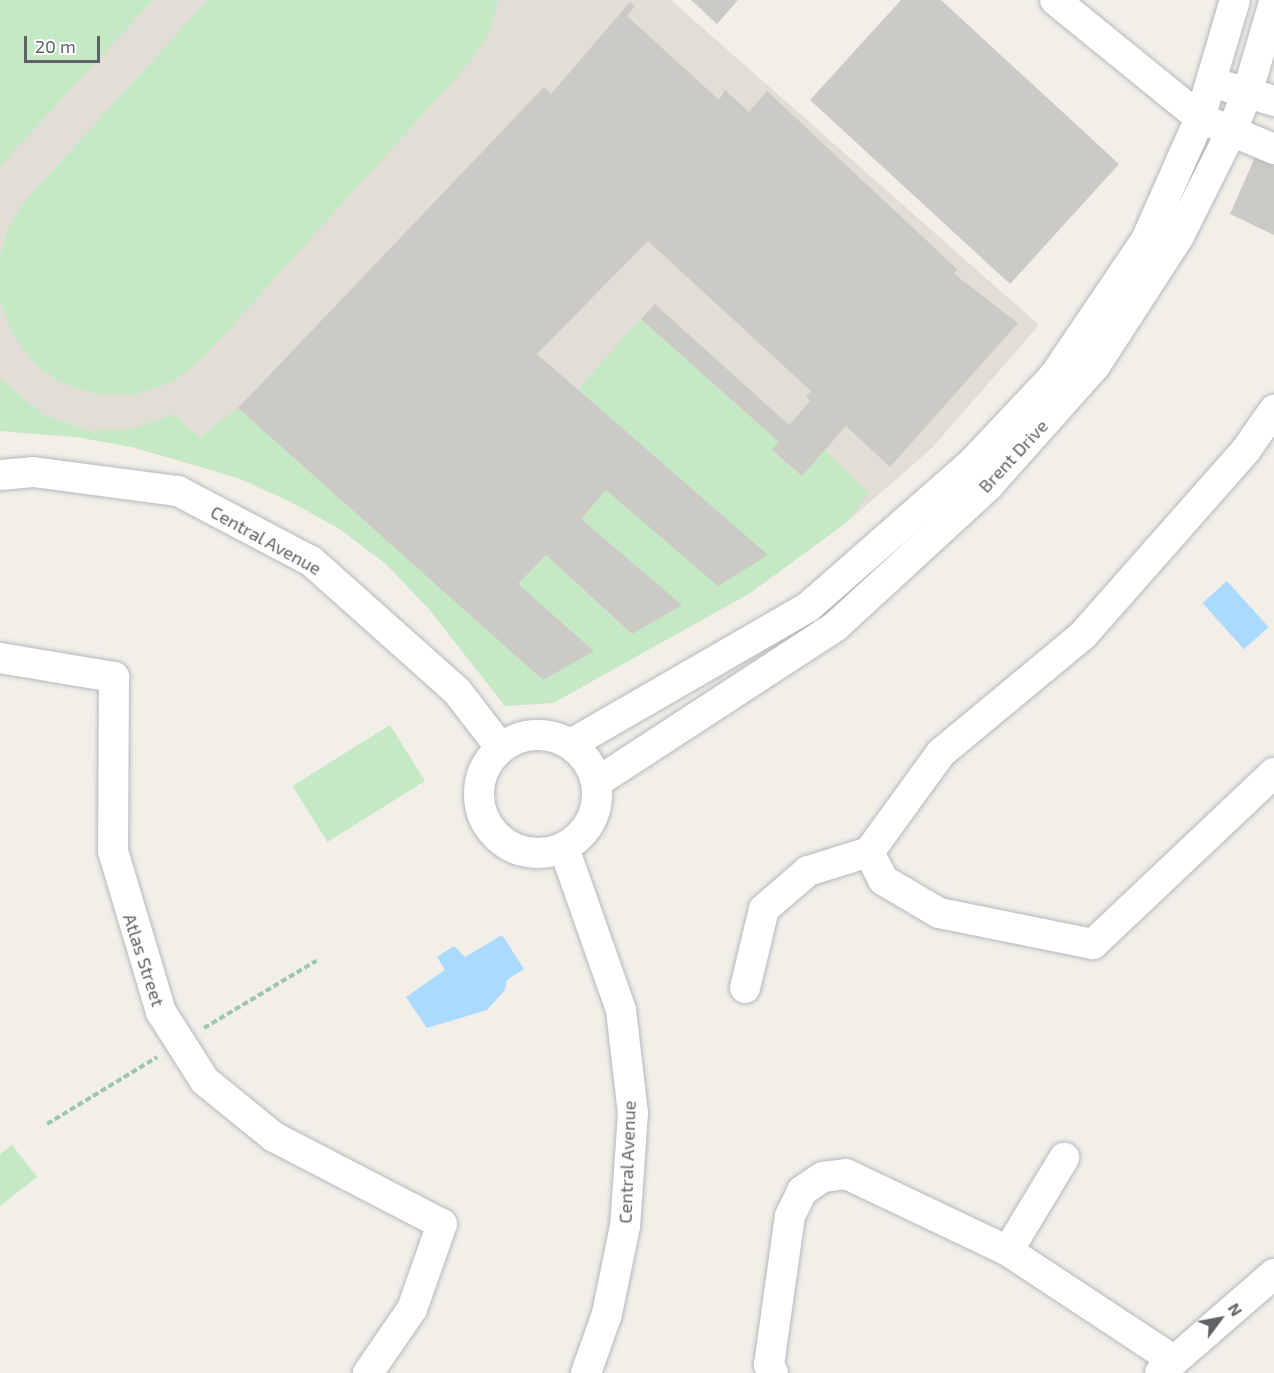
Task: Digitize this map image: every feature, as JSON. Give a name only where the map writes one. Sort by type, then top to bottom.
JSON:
[{"type":"street","points":[[1055,0],[1200,118],[1274,149]]},
{"type":"street","name":"Brent Drive","points":[[571,744],[807,608],[980,474],[1054,376],[1140,250],[1200,118],[1235,0]]},
{"type":"street","name":"Brent Drive","points":[[597,782],[836,626],[980,474],[1095,366],[1179,236],[1231,132],[1261,97],[1274,2]]},
{"type":"street","points":[[1212,82],[1261,97]]},
{"type":"street","points":[[745,988],[764,909],[808,871],[869,852],[941,753],[1083,635],[1246,450],[1274,410]]},
{"type":"street","name":"Central Avenue","points":[[0,475],[33,472],[177,491],[311,561],[457,691],[500,747]]},
{"type":"street","name":"Atlas Street","points":[[0,658],[114,677],[113,851],[161,1012],[205,1081],[274,1137],[442,1224],[412,1309],[368,1373]]},
{"type":"street","points":[[699,670],[719,702]]},
{"type":"street","points":[[535,734],[554,736],[571,744],[583,754],[597,782],[598,801],[592,821],[580,837],[564,848],[526,852],[508,845],[488,825],[478,798],[480,779],[488,761],[500,747],[516,738],[535,734]]},
{"type":"street","points":[[869,852],[883,880],[939,913],[1093,944],[1274,773]]},
{"type":"street","name":"Central Avenue","points":[[564,848],[621,1010],[633,1113],[625,1226],[607,1314],[586,1373]]},
{"type":"street","points":[[1008,1251],[1064,1158]]},
{"type":"street","points":[[774,1373],[769,1365],[790,1216],[802,1191],[823,1177],[846,1174],[1008,1251],[1166,1366],[1274,1274]]},
{"type":"shaded area","points":[[0,0],[671,0],[1039,325],[932,448],[847,522],[750,593],[553,703],[505,706],[429,609],[386,564],[340,529],[291,502],[238,478],[132,447],[77,437],[0,431]]},
{"type":"green space","points":[[0,0],[153,0],[0,166]]},
{"type":"green space","points":[[208,0],[498,0],[490,31],[469,63],[201,360],[172,382],[136,394],[98,394],[62,383],[31,360],[11,331],[0,300],[0,257],[8,228],[27,199]]},
{"type":"green space","points":[[641,319],[779,442],[772,451],[801,476],[825,450],[868,493],[847,522],[750,593],[553,703],[505,706],[429,609],[386,564],[340,529],[291,502],[239,478],[132,447],[77,437],[0,431],[0,379],[44,415],[88,431],[132,429],[174,414],[200,438],[238,408],[543,680],[594,651],[518,584],[546,555],[631,634],[682,605],[581,519],[606,490],[718,585],[767,555],[578,389]]},
{"type":"green space","points":[[390,725],[425,781],[327,842],[292,786]]},
{"type":"green space","points":[[12,1145],[37,1177],[0,1206],[0,1154]]},
{"type":"water","points":[[1227,581],[1268,627],[1244,649],[1202,603]]},
{"type":"water","points":[[502,935],[524,969],[507,980],[505,990],[487,1010],[427,1028],[406,997],[445,970],[437,957],[454,946],[465,957]]},
{"type":"building","points":[[691,0],[738,0],[717,24]]},
{"type":"building","points":[[901,0],[941,0],[1119,164],[1010,284],[810,100]]},
{"type":"building","points":[[630,2],[635,6],[627,16],[719,100],[725,90],[749,112],[767,91],[957,269],[954,274],[1018,323],[890,467],[846,426],[802,476],[772,450],[779,442],[641,319],[655,304],[789,425],[810,401],[806,397],[811,391],[648,241],[537,354],[768,555],[718,586],[606,490],[581,519],[682,605],[632,634],[546,555],[518,584],[594,651],[543,680],[238,408],[544,87],[551,94]]},
{"type":"building","points":[[1255,157],[1274,166],[1274,235],[1230,214]]}]
